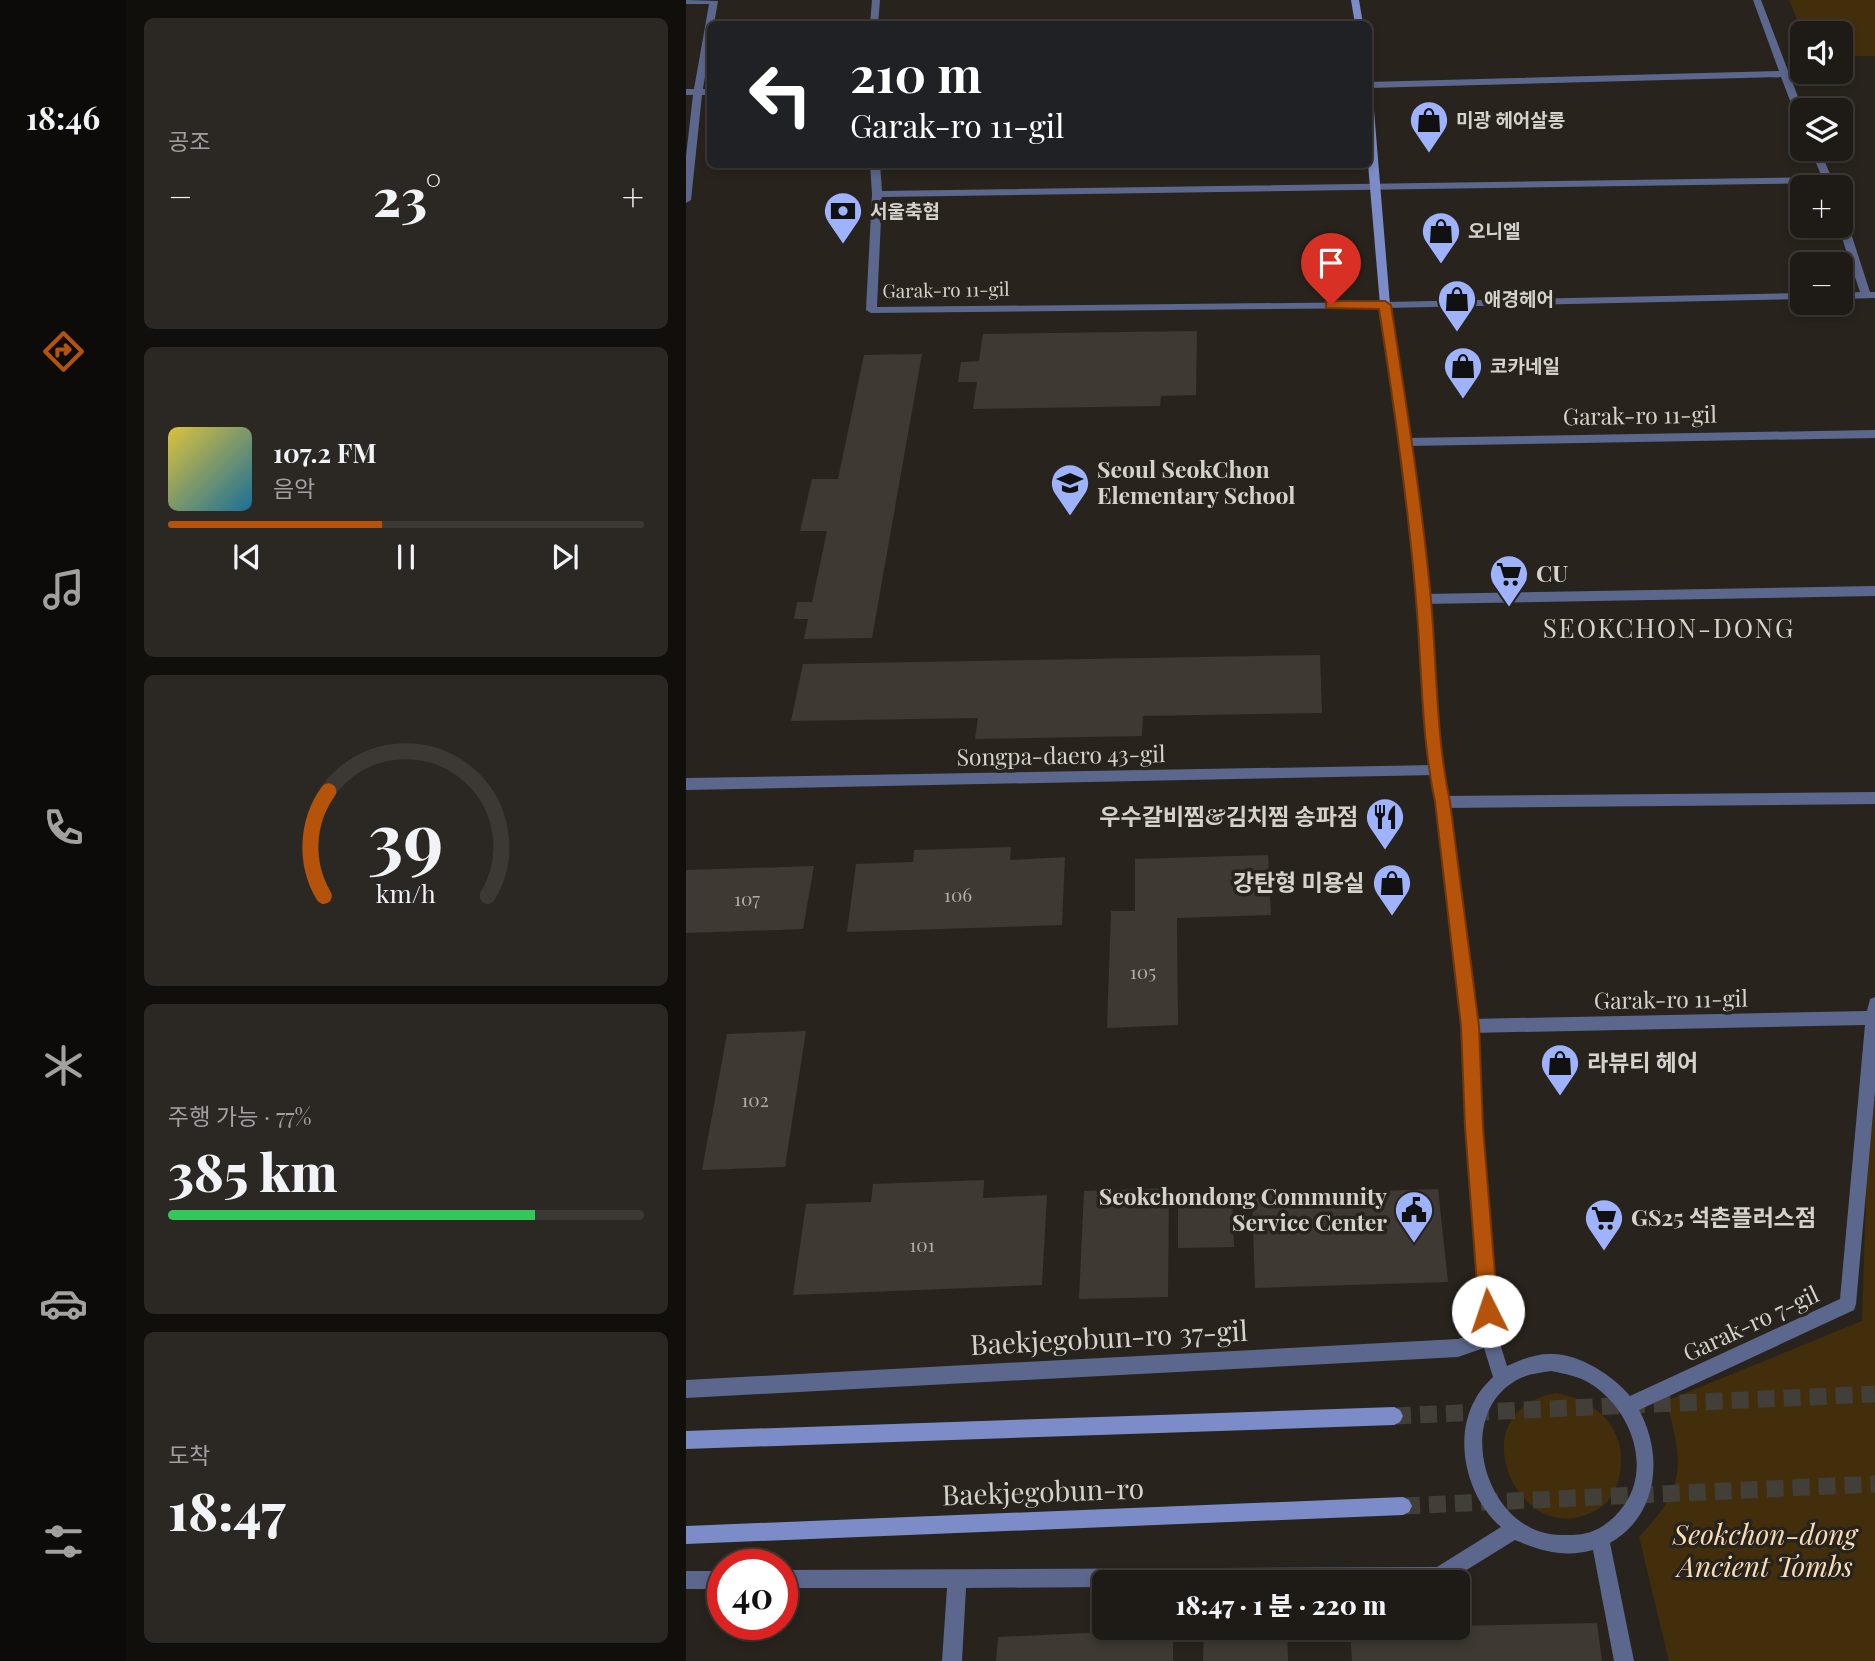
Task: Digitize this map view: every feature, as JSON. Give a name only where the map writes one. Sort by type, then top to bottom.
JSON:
[{"type":"street","points":[[686,1],[714,0],[710,21]]},
{"type":"street","points":[[874,21],[876,0]]},
{"type":"street","points":[[1355,0],[1358,21]]},
{"type":"street","points":[[1758,0],[1794,98]]},
{"type":"street","points":[[686,199],[698,92],[707,40]]},
{"type":"street","points":[[1372,85],[1784,74]]},
{"type":"street","points":[[686,92],[707,92]]},
{"type":"street","points":[[1372,137],[1385,305],[1406,442],[1423,599],[1436,770],[1443,802],[1470,1026],[1474,1127],[1490,1337],[1502,1379]]},
{"type":"street","name":"Garak-ro 11-gil","points":[[875,168],[877,194],[871,310],[1385,305],[1790,296]]},
{"type":"street","points":[[877,194],[1377,186],[1790,184]]},
{"type":"street","points":[[1849,238],[1870,295]]},
{"type":"street","name":"Garak-ro 11-gil","points":[[1406,442],[1875,434]]},
{"type":"street","points":[[1423,599],[1875,591]]},
{"type":"street","name":"Songpa-daero 43-gil","points":[[686,785],[1436,770]]},
{"type":"street","points":[[1443,802],[1875,798]]},
{"type":"street","name":"Garak-ro 11-gil","points":[[1470,1026],[1874,1011]]},
{"type":"street","name":"Garak-ro 7-gil","points":[[1628,1406],[1848,1304],[1874,1011]]},
{"type":"street","name":"Baekjegobun-ro 37-gil","points":[[686,1389],[1458,1348],[1490,1337]]},
{"type":"street","points":[[1551,1362],[1579,1368],[1606,1383],[1628,1406],[1642,1435],[1646,1467],[1640,1497],[1624,1523],[1600,1540],[1570,1546],[1560,1545],[1541,1542],[1515,1529],[1493,1508],[1478,1481],[1471,1452],[1474,1424],[1484,1399],[1502,1379],[1524,1367],[1551,1362]]},
{"type":"street","points":[[686,1440],[1394,1416]]},
{"type":"street","name":"Baekjegobun-ro","points":[[686,1535],[1402,1506]]},
{"type":"street","points":[[798,1579],[1439,1576],[1515,1529]]},
{"type":"street","points":[[1600,1540],[1624,1661]]},
{"type":"street","points":[[952,1661],[957,1577]]},
{"type":"street","points":[[686,1580],[707,1580]]},
{"type":"green space","points":[[1789,0],[1875,0],[1875,56],[1853,56],[1853,21],[1798,21]]},
{"type":"green space","name":"Seokchon-dong Ancient Tombs","points":[[1875,1004],[1875,1661],[1669,1661],[1639,1537],[1666,1504],[1677,1475],[1676,1442],[1666,1401],[1862,1321],[1872,1018]]},
{"type":"green space","points":[[1556,1393],[1573,1397],[1601,1414],[1618,1440],[1620,1472],[1615,1490],[1607,1502],[1588,1514],[1562,1518],[1539,1511],[1521,1494],[1508,1472],[1504,1447],[1509,1424],[1526,1405]]},
{"type":"building","points":[[1197,331],[1196,395],[1161,396],[1160,406],[973,409],[977,382],[958,382],[961,362],[979,361],[983,334]]},
{"type":"building","points":[[922,354],[872,638],[804,639],[808,619],[794,619],[797,602],[812,602],[827,531],[800,531],[812,479],[838,479],[864,355]]},
{"type":"building","points":[[1320,655],[1322,713],[1143,716],[1142,736],[975,739],[978,718],[791,721],[803,664]]},
{"type":"building","points":[[1011,847],[1010,860],[1065,857],[1062,925],[847,932],[856,864],[913,862],[914,850]]},
{"type":"building","points":[[1268,855],[1271,915],[1177,918],[1178,1025],[1107,1028],[1111,911],[1135,911],[1135,859]]},
{"type":"building","points":[[814,866],[803,929],[686,933],[686,870]]},
{"type":"building","points":[[806,1031],[785,1167],[702,1170],[727,1034]]},
{"type":"building","points":[[984,1180],[983,1198],[1047,1195],[1042,1285],[793,1295],[806,1204],[871,1202],[873,1184]]},
{"type":"building","points":[[1169,1188],[1168,1297],[1079,1299],[1084,1191]]},
{"type":"building","points":[[1438,1189],[1448,1282],[1255,1288],[1252,1195]]},
{"type":"building","points":[[1232,1195],[1234,1247],[1178,1248],[1178,1197]]},
{"type":"building","points":[[1597,1623],[1602,1661],[1352,1661],[1351,1640],[1470,1640],[1470,1626]]},
{"type":"building","points":[[1092,1633],[1092,1640],[1173,1640],[1173,1661],[996,1661],[998,1637]]},
{"type":"building","points":[[1204,1640],[1287,1640],[1288,1661],[1203,1661]]},
{"type":"tunnel","points":[[1394,1416],[1875,1394]]},
{"type":"tunnel","points":[[1403,1506],[1875,1484]]},
{"type":"place","name":"미광 헤어살롱","points":[[1429,154]]},
{"type":"place","name":"서울축협","points":[[843,245]]},
{"type":"place","name":"오니엘","points":[[1441,265]]},
{"type":"place","name":"애경헤어","points":[[1457,333]]},
{"type":"place","name":"코카네일","points":[[1463,400]]},
{"type":"place","name":"Seoul SeokChon Elementary School","points":[[1070,517]]},
{"type":"place","name":"CU","points":[[1509,608]]},
{"type":"place","name":"우수갈비찜&김치찜 송파점","points":[[1385,851]]},
{"type":"place","name":"강탄형 미용실","points":[[1392,917]]},
{"type":"place","name":"라뷰티 헤어","points":[[1560,1097]]},
{"type":"place","name":"Seokchondong Community Service Center","points":[[1414,1244]]},
{"type":"place","name":"GS25 석촌플러스점","points":[[1604,1252]]},
{"type":"district","name":"SEOKCHON-DONG","points":[[1669,629]]},
{"type":"route","points":[[1331,305],[1385,305],[1406,442],[1423,599],[1436,770],[1443,802],[1470,1026],[1474,1127],[1488,1311]]}]
